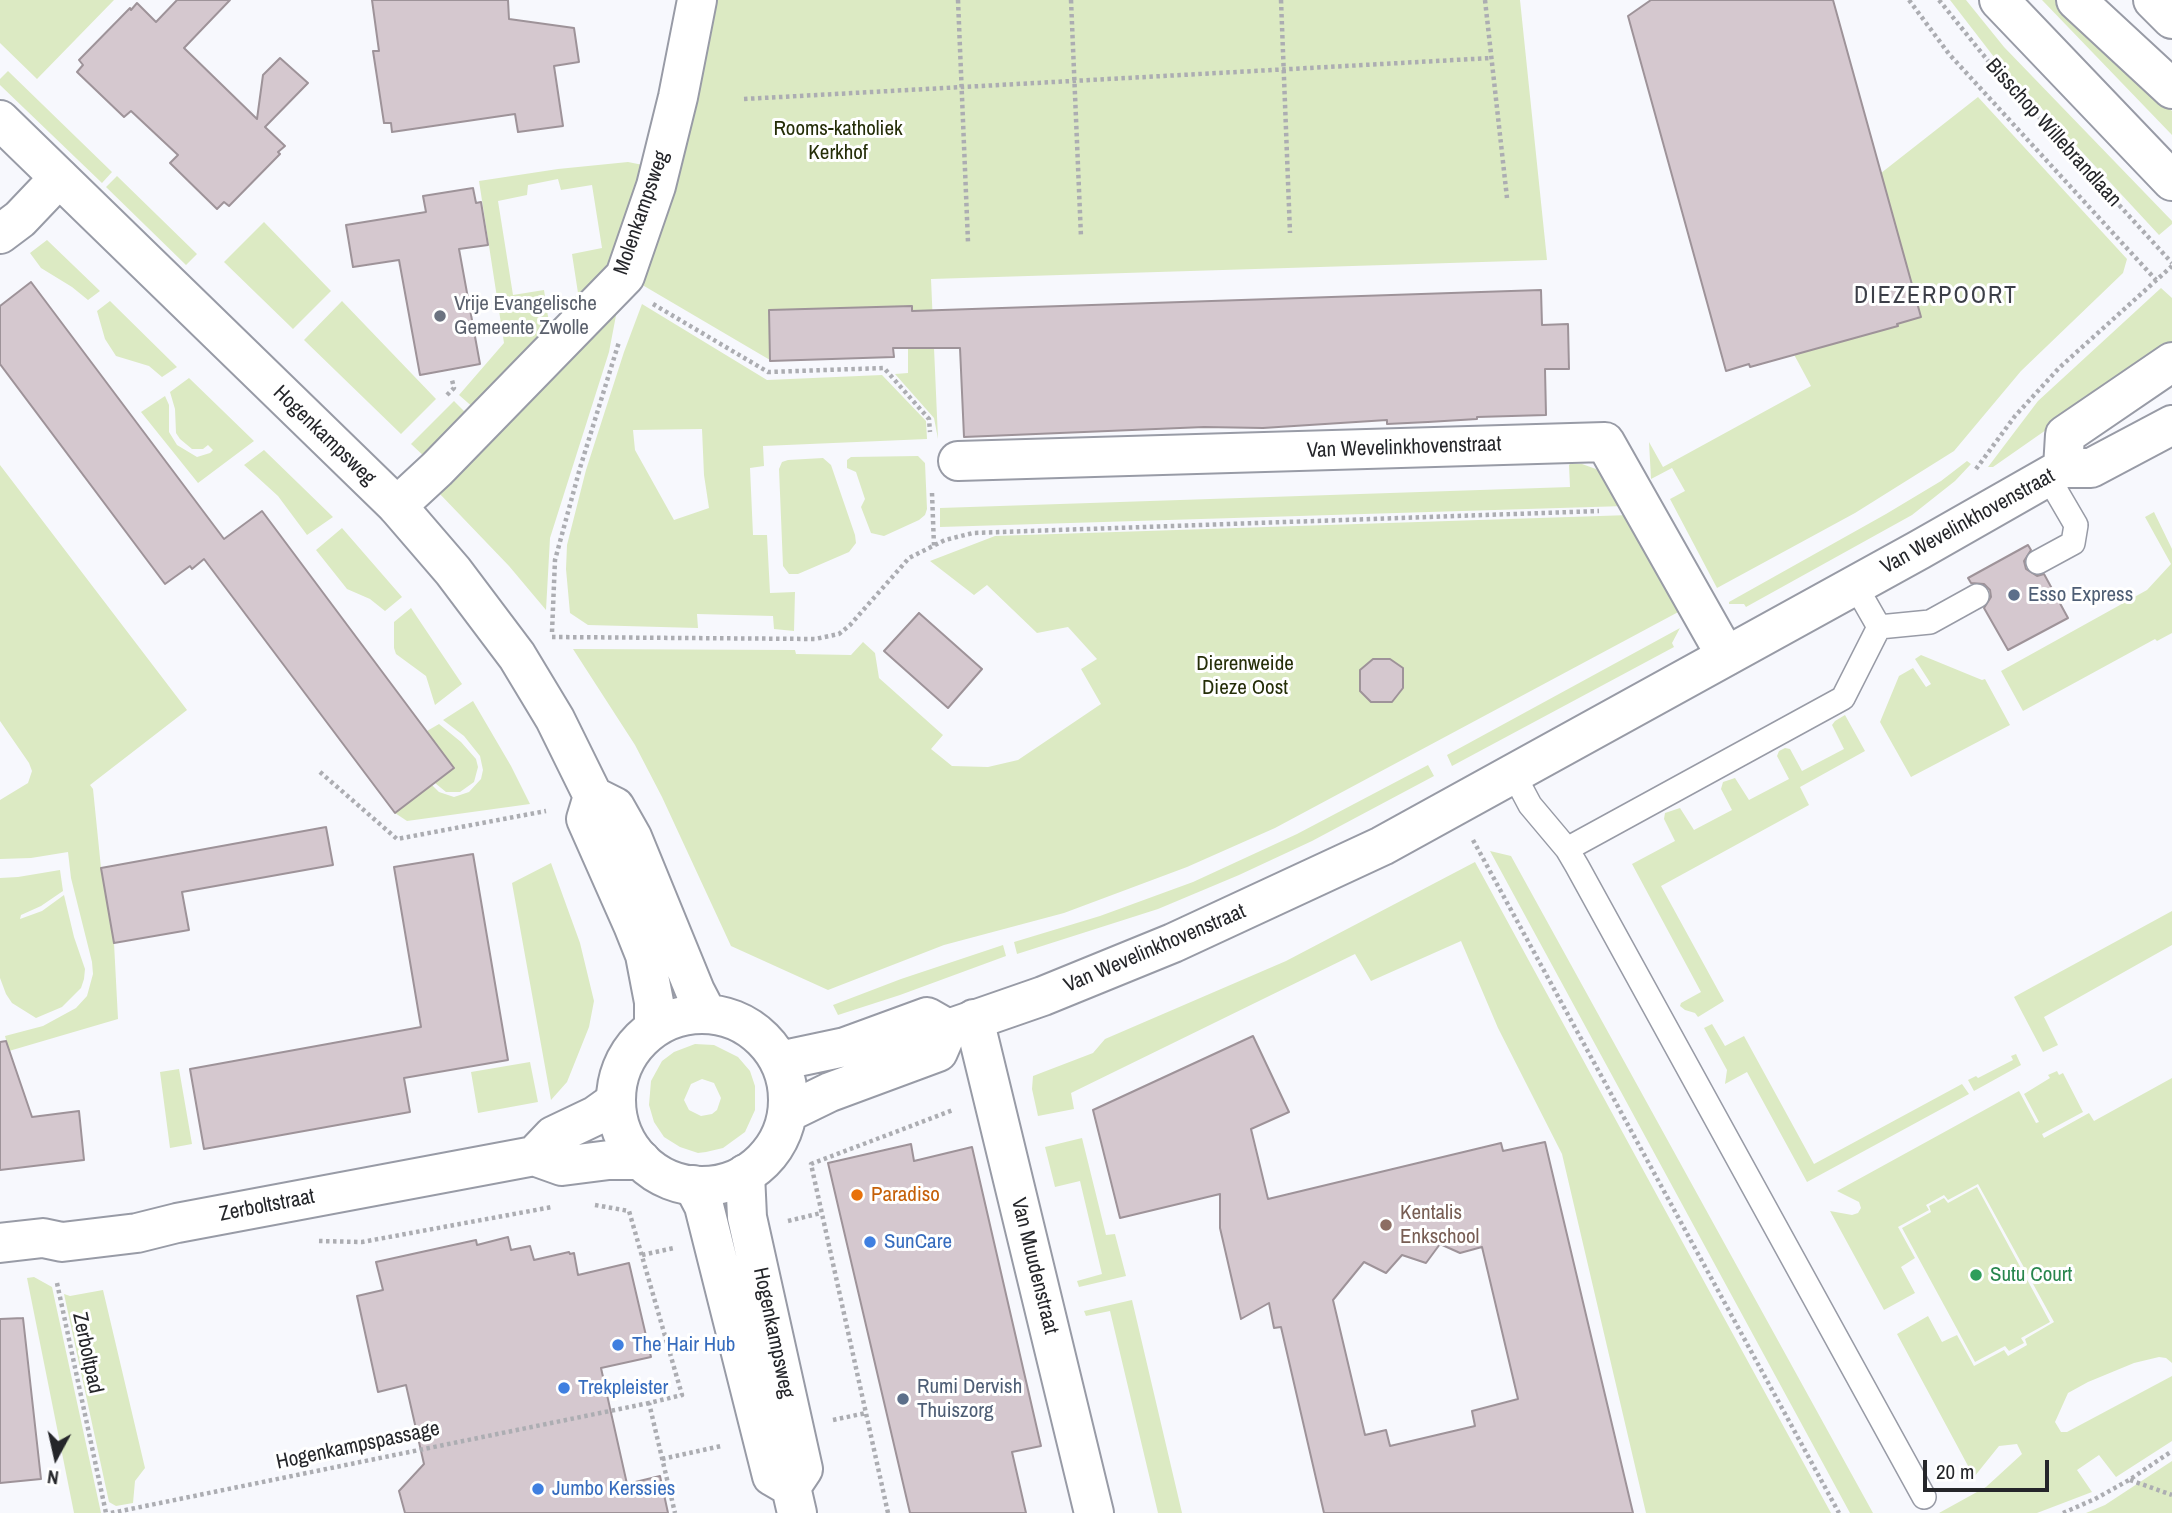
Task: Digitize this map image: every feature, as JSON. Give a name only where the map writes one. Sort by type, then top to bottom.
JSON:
[{"type":"main road","name":"Molenkampsweg","points":[[397,506],[629,284],[678,97],[697,0]]},
{"type":"main road","points":[[1999,0],[2172,181]]},
{"type":"main road","points":[[2076,0],[2172,89]]},
{"type":"main road","points":[[2153,0],[2172,19]]},
{"type":"main road","name":"Hogenkampsweg","points":[[0,120],[397,506],[453,571],[517,656],[555,719],[593,796],[615,807],[632,837],[707,1014]]},
{"type":"main road","points":[[0,234],[60,178]]},
{"type":"main road","name":"Van Wevelinkhovenstraat","points":[[2055,473],[2065,435],[2172,362]]},
{"type":"main road","name":"Van Wevelinkhovenstraat","points":[[961,1024],[1110,970],[1235,916],[1382,846],[2055,473],[2091,468],[2172,425]]},
{"type":"main road","name":"Van Wevelinkhovenstraat","points":[[944,451],[1605,442],[1726,656]]},
{"type":"main road","points":[[593,796],[586,819],[645,955],[654,1002],[654,1028]]},
{"type":"main road","points":[[707,1014],[747,1025],[764,1040],[779,1061],[786,1081],[788,1113],[774,1149],[756,1167],[720,1184],[693,1185],[653,1171],[632,1151],[620,1127],[617,1087],[626,1059],[643,1037],[654,1028],[679,1017],[707,1014]]},
{"type":"main road","points":[[779,1061],[845,1047],[927,1017],[961,1024],[938,1052],[830,1092],[788,1113]]},
{"type":"main road","name":"Van Muudenstraat","points":[[961,1024],[991,1095],[1094,1513]]},
{"type":"main road","points":[[534,1156],[553,1136],[595,1116],[616,1101]]},
{"type":"main road","name":"Zerboltstraat","points":[[0,1243],[43,1238],[62,1242],[137,1233],[177,1223],[534,1156],[562,1166],[609,1160],[641,1160]]},
{"type":"main road","name":"Hogenkampsweg","points":[[745,1174],[747,1217],[803,1469],[794,1500]]},
{"type":"main road","name":"Hogenkampsweg","points":[[693,1185],[704,1206],[772,1476],[794,1500]]},
{"type":"lane","points":[[2038,562],[2073,543],[2076,525],[2055,473]]},
{"type":"lane","points":[[1855,585],[1879,627]]},
{"type":"lane","points":[[1879,627],[1930,622],[1977,596]]},
{"type":"lane","points":[[1567,849],[1843,698],[1879,627]]},
{"type":"lane","points":[[1514,773],[1530,805],[1567,849],[1924,1497]]},
{"type":"path","points":[[958,0],[968,242]]},
{"type":"path","points":[[1071,0],[1081,237]]},
{"type":"path","points":[[1282,0],[1290,233]]},
{"type":"path","points":[[1485,0],[1507,198]]},
{"type":"path","points":[[1909,0],[1949,54],[2156,280]]},
{"type":"path","name":"Bisschop Willebrandlaan","points":[[1939,0],[1993,67],[2172,264]]},
{"type":"path","points":[[744,99],[1491,58]]},
{"type":"path","points":[[1977,517],[1976,469],[2015,416],[2060,368],[2172,264]]},
{"type":"path","points":[[944,451],[929,419],[884,368],[768,372],[629,284],[555,560],[551,637],[815,639],[839,634],[909,558],[933,546],[973,533],[1626,510],[1641,504]]},
{"type":"path","points":[[932,490],[933,546]]},
{"type":"path","points":[[320,772],[397,839],[547,811]]},
{"type":"path","points":[[1455,805],[1839,1513]]},
{"type":"path","points":[[888,1513],[811,1164],[991,1095]]},
{"type":"path","points":[[590,1204],[629,1211],[642,1255],[685,1245]]},
{"type":"path","points":[[313,1240],[362,1242],[564,1205]]},
{"type":"path","points":[[785,1222],[821,1213]]},
{"type":"path","name":"Zerboltpad","points":[[52,1240],[58,1290],[106,1513]]},
{"type":"path","name":"Hogenkampspassage","points":[[111,1513],[682,1395],[642,1255]]},
{"type":"path","points":[[649,1403],[675,1513]]},
{"type":"path","points":[[829,1421],[866,1413]]},
{"type":"path","points":[[662,1459],[727,1445]]},
{"type":"path","points":[[2063,1513],[2129,1480],[2172,1451]]},
{"type":"path","points":[[2129,1480],[2172,1495]]},
{"type":"green space","points":[[0,0],[114,0],[37,79],[0,43]]},
{"type":"green space","name":"Rooms-katholiek Kerkhof","points":[[709,0],[1520,0],[1547,260],[931,279],[938,439],[934,418],[895,374],[908,373],[908,348],[913,347],[912,306],[769,310],[770,360],[639,283]]},
{"type":"green space","points":[[1950,0],[1966,0],[2004,47],[2172,224],[2159,235],[1994,57]]},
{"type":"green space","points":[[2042,0],[2057,0],[2172,111],[2172,135]]},
{"type":"green space","points":[[8,71],[112,172],[102,183],[0,85],[0,79]]},
{"type":"green space","points":[[1978,97],[2127,259],[2123,273],[2021,371],[1954,451],[1855,513],[1717,588],[1670,499],[1685,491],[1672,468],[1651,479],[1649,442],[1663,467],[1811,386],[1751,275]]},
{"type":"green space","points":[[628,162],[643,165],[626,244],[584,295],[581,291],[578,293],[572,254],[602,248],[592,185],[561,190],[558,179],[528,185],[527,195],[498,201],[513,295],[544,290],[550,330],[475,409],[459,395],[504,343],[479,181]]},
{"type":"green space","points":[[117,176],[197,254],[186,265],[106,187]]},
{"type":"green space","points":[[264,222],[331,291],[293,329],[224,262]]},
{"type":"green space","points":[[47,240],[100,291],[88,300],[41,268],[30,253]]},
{"type":"green space","points":[[2161,288],[2172,298],[2172,342],[1993,467],[1988,467],[2038,401]]},
{"type":"green space","points":[[110,301],[177,367],[162,377],[149,366],[116,356],[105,339],[97,311]]},
{"type":"green space","points":[[342,301],[436,399],[401,434],[304,340]]},
{"type":"green space","points":[[642,304],[767,380],[882,375],[926,421],[927,439],[763,446],[764,466],[750,468],[753,535],[767,535],[770,593],[795,592],[794,631],[774,629],[773,616],[697,614],[698,628],[588,625],[570,613],[567,545],[586,470]],"holes":[[[702,429],[709,508],[674,520],[635,450],[633,430]]]},
{"type":"green space","points":[[618,305],[609,352],[550,538],[546,610],[509,566],[438,492]]},
{"type":"green space","points":[[189,378],[254,441],[198,483],[141,412],[165,396],[169,405],[169,432],[177,445],[197,457],[210,453],[213,450],[208,445],[203,449],[192,449],[176,433],[175,409],[170,392]]},
{"type":"green space","points":[[454,401],[468,415],[427,459],[411,444]]},
{"type":"green space","points":[[264,450],[333,517],[307,535],[278,496],[244,465]]},
{"type":"green space","points":[[918,456],[925,463],[925,515],[884,536],[871,533],[861,507],[865,499],[856,472],[847,468],[847,460],[851,457]]},
{"type":"green space","points":[[823,458],[831,465],[856,543],[849,552],[798,574],[789,574],[783,566],[779,469],[782,462],[788,460]]},
{"type":"green space","points":[[1967,461],[1971,464],[1955,481],[1912,515],[1746,607],[1744,604],[1729,604],[1941,481]]},
{"type":"green space","points":[[1570,464],[1582,464],[1604,475],[1625,506],[940,527],[940,508],[1570,487]]},
{"type":"green space","points":[[0,465],[187,710],[90,785],[93,789],[101,868],[114,943],[118,1019],[9,1051],[5,1036],[43,1026],[76,1008],[87,996],[93,974],[71,878],[68,852],[31,858],[0,859],[0,800],[28,783],[32,771],[0,721]]},
{"type":"green space","points":[[2154,512],[2172,549],[2172,633],[2157,641],[2155,639],[2023,711],[2001,671],[2147,590],[2171,564],[2145,517]]},
{"type":"green space","name":"Dierenweide Dieze Oost","points":[[1630,515],[1682,610],[1275,828],[1187,867],[1064,913],[944,945],[828,990],[731,946],[635,745],[573,649],[795,650],[796,654],[851,655],[863,642],[875,653],[879,678],[943,735],[931,749],[952,766],[988,767],[1018,760],[1101,704],[1081,669],[1097,659],[1068,627],[1037,633],[987,585],[974,595],[930,561],[995,536]]},
{"type":"green space","points":[[342,528],[402,597],[385,611],[370,599],[347,589],[316,550]]},
{"type":"green space","points":[[411,608],[462,684],[435,705],[426,676],[396,654],[394,648],[394,622]]},
{"type":"green space","points":[[1680,628],[1672,643],[1674,647],[1452,766],[1447,755]]},
{"type":"green space","points":[[1921,655],[1985,679],[2010,725],[1911,777],[1880,722],[1899,676],[1913,668],[1926,687],[1931,684],[1915,659]]},
{"type":"green space","points":[[473,701],[530,804],[407,821],[395,813],[432,785],[439,792],[454,797],[469,792],[481,779],[483,770],[480,756],[464,736],[443,720]]},
{"type":"green space","points":[[1845,715],[1865,751],[1800,787],[1809,805],[1661,886],[1724,1001],[1698,1017],[1680,1006],[1701,992],[1632,864],[1675,841],[1664,819],[1665,813],[1680,808],[1694,830],[1732,810],[1721,789],[1723,782],[1735,778],[1749,800],[1789,779],[1777,756],[1779,751],[1790,749],[1802,771],[1844,749],[1832,725]]},
{"type":"green space","points":[[439,724],[476,759],[478,767],[474,782],[460,792],[446,792],[435,783],[454,768],[427,731]]},
{"type":"green space","points":[[1428,765],[1434,776],[1312,841],[1239,875],[1158,909],[1017,954],[1014,942],[1100,916],[1193,882],[1297,834]]},
{"type":"green space","points":[[1490,851],[1511,856],[1873,1513],[1850,1513]]},
{"type":"green space","points":[[1475,862],[1831,1513],[1646,1513],[1562,1154],[1498,1028],[1461,941],[1371,981],[1355,954],[1071,1093],[1074,1109],[1038,1116],[1032,1089],[1033,1076],[1093,1053],[1105,1039],[1286,961]]},
{"type":"green space","points":[[551,863],[580,943],[594,1001],[589,1027],[567,1082],[551,1100],[512,883]]},
{"type":"green space","points":[[60,870],[63,891],[41,906],[21,915],[20,919],[42,911],[64,895],[85,969],[84,979],[81,988],[62,1007],[36,1018],[12,1003],[0,978],[0,878]]},
{"type":"green space","points":[[2172,911],[2172,945],[2044,1017],[2058,1045],[2043,1052],[2014,997]]},
{"type":"green space","points":[[1003,945],[1006,956],[900,995],[838,1015],[833,1005],[901,979]]},
{"type":"green space","points":[[1712,1024],[1725,1046],[1744,1036],[1814,1164],[1962,1084],[1969,1094],[1807,1182],[1747,1072],[1725,1084],[1727,1070],[1704,1028]]},
{"type":"green space","points":[[695,1044],[714,1045],[738,1057],[750,1071],[755,1086],[755,1110],[745,1132],[723,1148],[698,1153],[680,1147],[664,1137],[654,1122],[649,1105],[651,1081],[662,1061],[674,1052]],"holes":[[[702,1079],[714,1083],[721,1098],[717,1110],[701,1116],[689,1110],[684,1100],[691,1084]]]},
{"type":"green space","points":[[2016,1054],[2021,1065],[1974,1091],[1968,1080],[1976,1076],[1978,1078],[2013,1060],[2011,1056]]},
{"type":"green space","points":[[530,1062],[538,1102],[478,1113],[471,1072]]},
{"type":"green space","points":[[179,1069],[192,1144],[170,1148],[160,1072]]},
{"type":"green space","points":[[2057,1071],[2059,1075],[2063,1073],[2083,1112],[2042,1134],[2044,1138],[2089,1113],[2094,1121],[2172,1078],[2172,1363],[2159,1357],[2134,1363],[2088,1382],[2068,1393],[2055,1422],[2061,1432],[2067,1432],[2172,1376],[2172,1441],[2116,1477],[2099,1455],[2077,1470],[2092,1492],[2037,1513],[1939,1513],[1986,1487],[2022,1454],[2017,1444],[1999,1446],[1974,1477],[1897,1334],[1928,1316],[1942,1342],[1957,1335],[1974,1366],[2004,1350],[2008,1356],[2027,1345],[2025,1339],[2054,1322],[1978,1184],[1948,1200],[1944,1195],[1926,1205],[1929,1210],[1898,1227],[1915,1258],[1901,1267],[1915,1293],[1884,1310],[1830,1211],[1852,1215],[1858,1213],[1861,1208],[1859,1202],[1837,1191],[2019,1091],[2036,1123],[2039,1122],[2024,1094]]},
{"type":"green space","points":[[1082,1138],[1106,1235],[1115,1234],[1126,1276],[1079,1287],[1077,1281],[1102,1274],[1080,1181],[1055,1187],[1045,1147]]},
{"type":"green space","name":"Sutu Court","points":[[1977,1187],[2050,1322],[2021,1338],[2024,1343],[2009,1351],[2005,1346],[1975,1362],[1902,1228],[1931,1212],[1929,1206],[1944,1198],[1948,1203]]},
{"type":"green space","points":[[34,1277],[52,1287],[101,1513],[74,1513],[27,1278]]},
{"type":"green space","points":[[103,1290],[145,1468],[135,1481],[133,1503],[116,1506],[109,1502],[64,1294],[70,1296]]},
{"type":"green space","points":[[1132,1300],[1182,1513],[1158,1513],[1110,1311],[1086,1316],[1084,1311]]},
{"type":"green space","points":[[2172,1461],[2172,1513],[2086,1513],[2105,1505]]},
{"type":"building","points":[[177,0],[230,0],[184,48],[257,119],[263,75],[280,58],[308,83],[265,127],[285,146],[278,152],[280,154],[229,206],[224,202],[217,209],[170,163],[178,155],[131,111],[124,117],[77,72],[83,65],[79,60],[130,8],[131,10],[137,3],[156,22]]},
{"type":"building","points":[[372,0],[508,0],[509,19],[574,28],[579,62],[554,66],[563,126],[518,132],[515,114],[392,132],[391,123],[384,123],[373,51],[379,51]]},
{"type":"building","points":[[1651,0],[1833,0],[1921,317],[1897,324],[1898,326],[1750,367],[1749,364],[1726,371],[1628,16]]},
{"type":"building","name":"Vrije Evangelische Gemeente Zwolle","points":[[473,188],[476,203],[481,202],[488,245],[459,249],[480,364],[420,375],[399,260],[353,267],[346,225],[426,212],[423,196]]},
{"type":"building","points":[[31,282],[224,539],[262,511],[454,768],[395,813],[204,559],[165,584],[0,364],[0,306]]},
{"type":"building","points":[[1541,290],[1542,325],[1568,324],[1569,369],[1545,369],[1546,415],[1387,424],[1387,420],[1263,428],[1204,427],[964,437],[960,348],[893,348],[894,357],[770,361],[769,310],[912,306],[912,311]]},
{"type":"building","points":[[2028,545],[2031,550],[2024,561],[2026,569],[2037,576],[2044,574],[2068,618],[2008,650],[1984,608],[1991,597],[1990,590],[1984,584],[1971,583],[1968,578]]},
{"type":"building","points":[[919,613],[982,669],[948,708],[884,651]]},
{"type":"building","points":[[1373,659],[1390,659],[1403,668],[1403,688],[1392,702],[1371,702],[1360,691],[1360,670]]},
{"type":"building","points":[[326,827],[333,865],[182,892],[189,930],[114,943],[101,868]]},
{"type":"building","points":[[473,854],[508,1060],[404,1078],[410,1112],[204,1149],[190,1069],[421,1027],[394,867]]},
{"type":"building","points":[[1253,1036],[1289,1112],[1251,1129],[1268,1199],[1501,1143],[1503,1151],[1545,1142],[1633,1513],[1324,1513],[1281,1327],[1274,1328],[1269,1303],[1241,1319],[1220,1228],[1220,1194],[1120,1218],[1093,1110]],"holes":[[[1440,1244],[1460,1253],[1482,1247],[1518,1399],[1472,1411],[1475,1426],[1390,1446],[1386,1430],[1365,1435],[1333,1300],[1364,1262],[1386,1273],[1402,1255],[1426,1263]]]},
{"type":"building","points":[[6,1041],[32,1117],[79,1111],[84,1160],[0,1170],[0,1042]]},
{"type":"building","points":[[911,1144],[914,1161],[972,1147],[1041,1446],[1012,1452],[1026,1513],[910,1513],[828,1163]]},
{"type":"building","points":[[508,1237],[511,1250],[530,1246],[534,1260],[574,1253],[578,1275],[629,1263],[651,1357],[601,1368],[627,1484],[660,1476],[668,1513],[405,1513],[399,1491],[424,1464],[406,1385],[378,1392],[357,1296],[383,1290],[376,1262],[476,1240],[477,1245]]},
{"type":"building","points":[[23,1318],[41,1479],[0,1483],[0,1319]]},
{"type":"place","name":"Vrije Evangelische Gemeente Zwolle","points":[[440,316]]},
{"type":"place","name":"Esso Express","points":[[2014,595]]},
{"type":"place","name":"Paradiso","points":[[857,1195]]},
{"type":"place","name":"Kentalis Enkschool","points":[[1386,1225]]},
{"type":"place","name":"SunCare","points":[[870,1242]]},
{"type":"place","name":"Sutu Court","points":[[1976,1275]]},
{"type":"place","name":"The Hair Hub","points":[[618,1345]]},
{"type":"place","name":"Trekpleister","points":[[564,1388]]},
{"type":"place","name":"Rumi Dervish Thuiszorg","points":[[903,1399]]},
{"type":"place","name":"Jumbo Kerssies","points":[[538,1489]]},
{"type":"district","name":"DIEZERPOORT","points":[[1936,297]]}]
